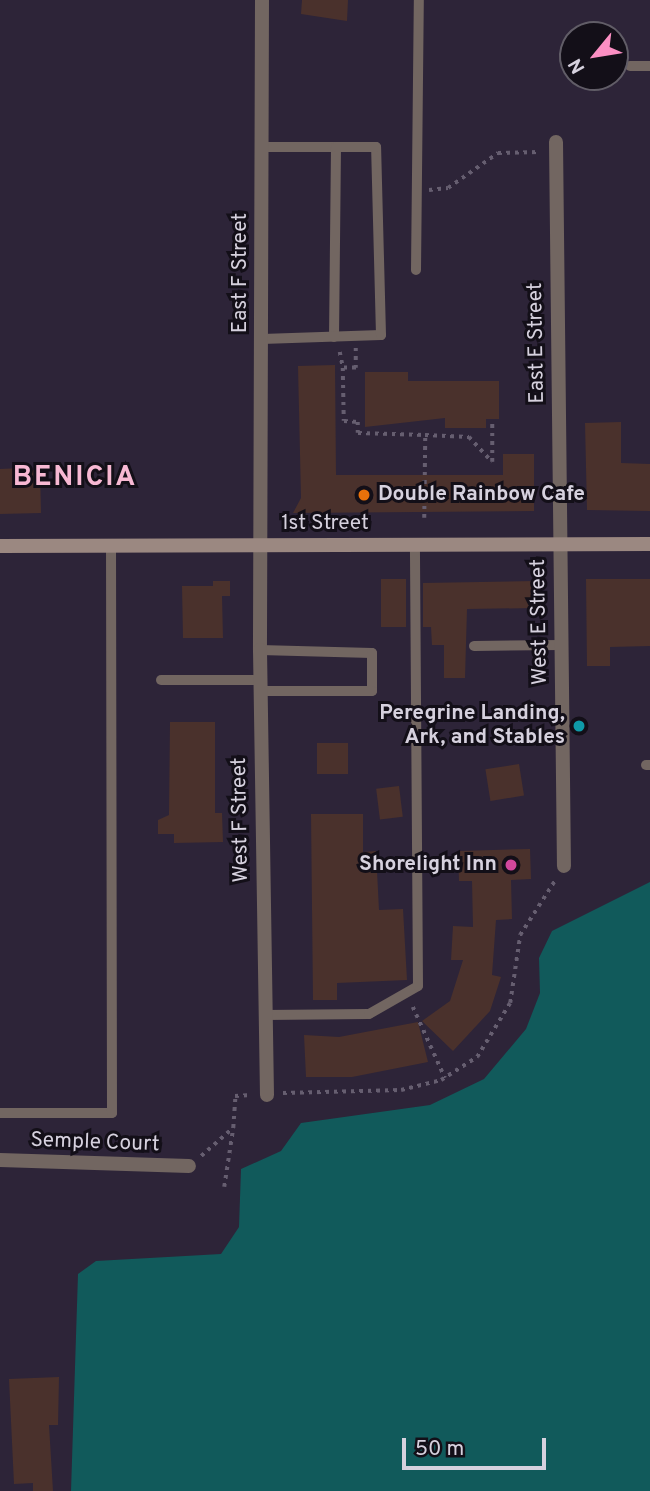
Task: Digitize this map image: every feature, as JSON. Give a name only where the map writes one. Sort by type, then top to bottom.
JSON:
[{"type":"main road","name":"1st Street","points":[[0,546],[650,544]]},
{"type":"street","name":"East F Street","points":[[261,545],[262,0]]},
{"type":"street","name":"East E Street","points":[[556,147],[559,545]]},
{"type":"street","name":"West F Street","points":[[261,545],[260,685],[267,1094]]},
{"type":"street","name":"West E Street","points":[[559,545],[564,866]]},
{"type":"street","name":"Semple Court","points":[[0,1160],[189,1166]]},
{"type":"lane","points":[[416,270],[419,0]]},
{"type":"lane","points":[[630,66],[650,66]]},
{"type":"lane","points":[[261,147],[376,147],[381,335],[262,339]]},
{"type":"lane","points":[[334,337],[336,147]]},
{"type":"lane","points":[[265,1015],[369,1014],[418,986],[415,545]]},
{"type":"lane","points":[[0,1113],[112,1113],[111,546]]},
{"type":"lane","points":[[474,646],[561,645]]},
{"type":"lane","points":[[161,680],[372,691],[372,653],[260,650]]},
{"type":"path","points":[[416,191],[448,188],[498,153],[556,147]]},
{"type":"path","points":[[343,368],[356,368],[356,347]]},
{"type":"path","points":[[332,352],[342,352],[344,421],[358,422],[358,433],[469,438],[492,462],[492,424]]},
{"type":"path","points":[[424,518],[425,435]]},
{"type":"path","points":[[224,1187],[235,1096],[361,1095],[445,1078],[477,1057],[501,1021],[516,982],[520,934],[564,866]]},
{"type":"path","points":[[413,1007],[445,1078]]},
{"type":"path","points":[[189,1166],[233,1128]]},
{"type":"shaded area","points":[[650,882],[650,1491],[71,1491],[78,1274],[96,1261],[221,1254],[239,1227],[241,1169],[281,1151],[301,1123],[430,1105],[484,1079],[526,1029],[540,993],[539,958],[552,931]]},
{"type":"building","points":[[302,0],[348,0],[347,21],[301,14]]},
{"type":"building","points":[[335,365],[336,475],[503,475],[503,454],[534,454],[534,511],[293,513],[301,498],[298,366]]},
{"type":"building","points":[[365,372],[408,372],[408,381],[499,381],[499,419],[486,419],[486,428],[445,428],[445,418],[365,427]]},
{"type":"building","points":[[621,422],[621,463],[650,464],[650,511],[587,510],[585,423]]},
{"type":"building","points":[[0,469],[40,471],[41,513],[0,514]]},
{"type":"building","points":[[381,579],[406,579],[406,627],[381,627]]},
{"type":"building","points":[[586,579],[650,579],[650,646],[610,647],[610,666],[587,666]]},
{"type":"building","points":[[213,581],[230,581],[230,596],[222,596],[223,638],[183,638],[182,586],[213,586]]},
{"type":"building","points":[[535,581],[535,608],[467,609],[465,678],[444,678],[444,645],[432,645],[431,627],[423,627],[423,583]]},
{"type":"building","points":[[170,722],[215,722],[215,813],[222,813],[223,842],[174,843],[174,834],[158,834],[158,820],[169,815]]},
{"type":"building","points":[[317,743],[348,743],[348,774],[317,774]]},
{"type":"building","points":[[519,764],[524,796],[490,801],[485,769]]},
{"type":"building","points":[[399,786],[403,817],[380,820],[376,789]]},
{"type":"building","points":[[311,814],[363,814],[363,852],[376,851],[379,910],[403,909],[407,980],[337,983],[337,1000],[313,1000]]},
{"type":"building","points":[[530,849],[531,879],[511,880],[512,919],[496,920],[492,975],[501,977],[490,1011],[453,1051],[422,1021],[450,1001],[463,960],[451,960],[453,926],[473,927],[472,881],[459,881],[458,851]]},
{"type":"building","points":[[418,1022],[428,1062],[352,1077],[306,1077],[304,1035],[339,1037]]},
{"type":"building","points":[[59,1377],[58,1425],[49,1425],[53,1491],[33,1491],[33,1483],[14,1484],[9,1379]]},
{"type":"place","name":"Double Rainbow Cafe","points":[[364,495]]},
{"type":"place","name":"Peregrine Landing, Ark, and Stables","points":[[579,726]]},
{"type":"place","name":"Shorelight Inn","points":[[511,865]]},
{"type":"district","name":"BENICIA","points":[[75,478]]}]
